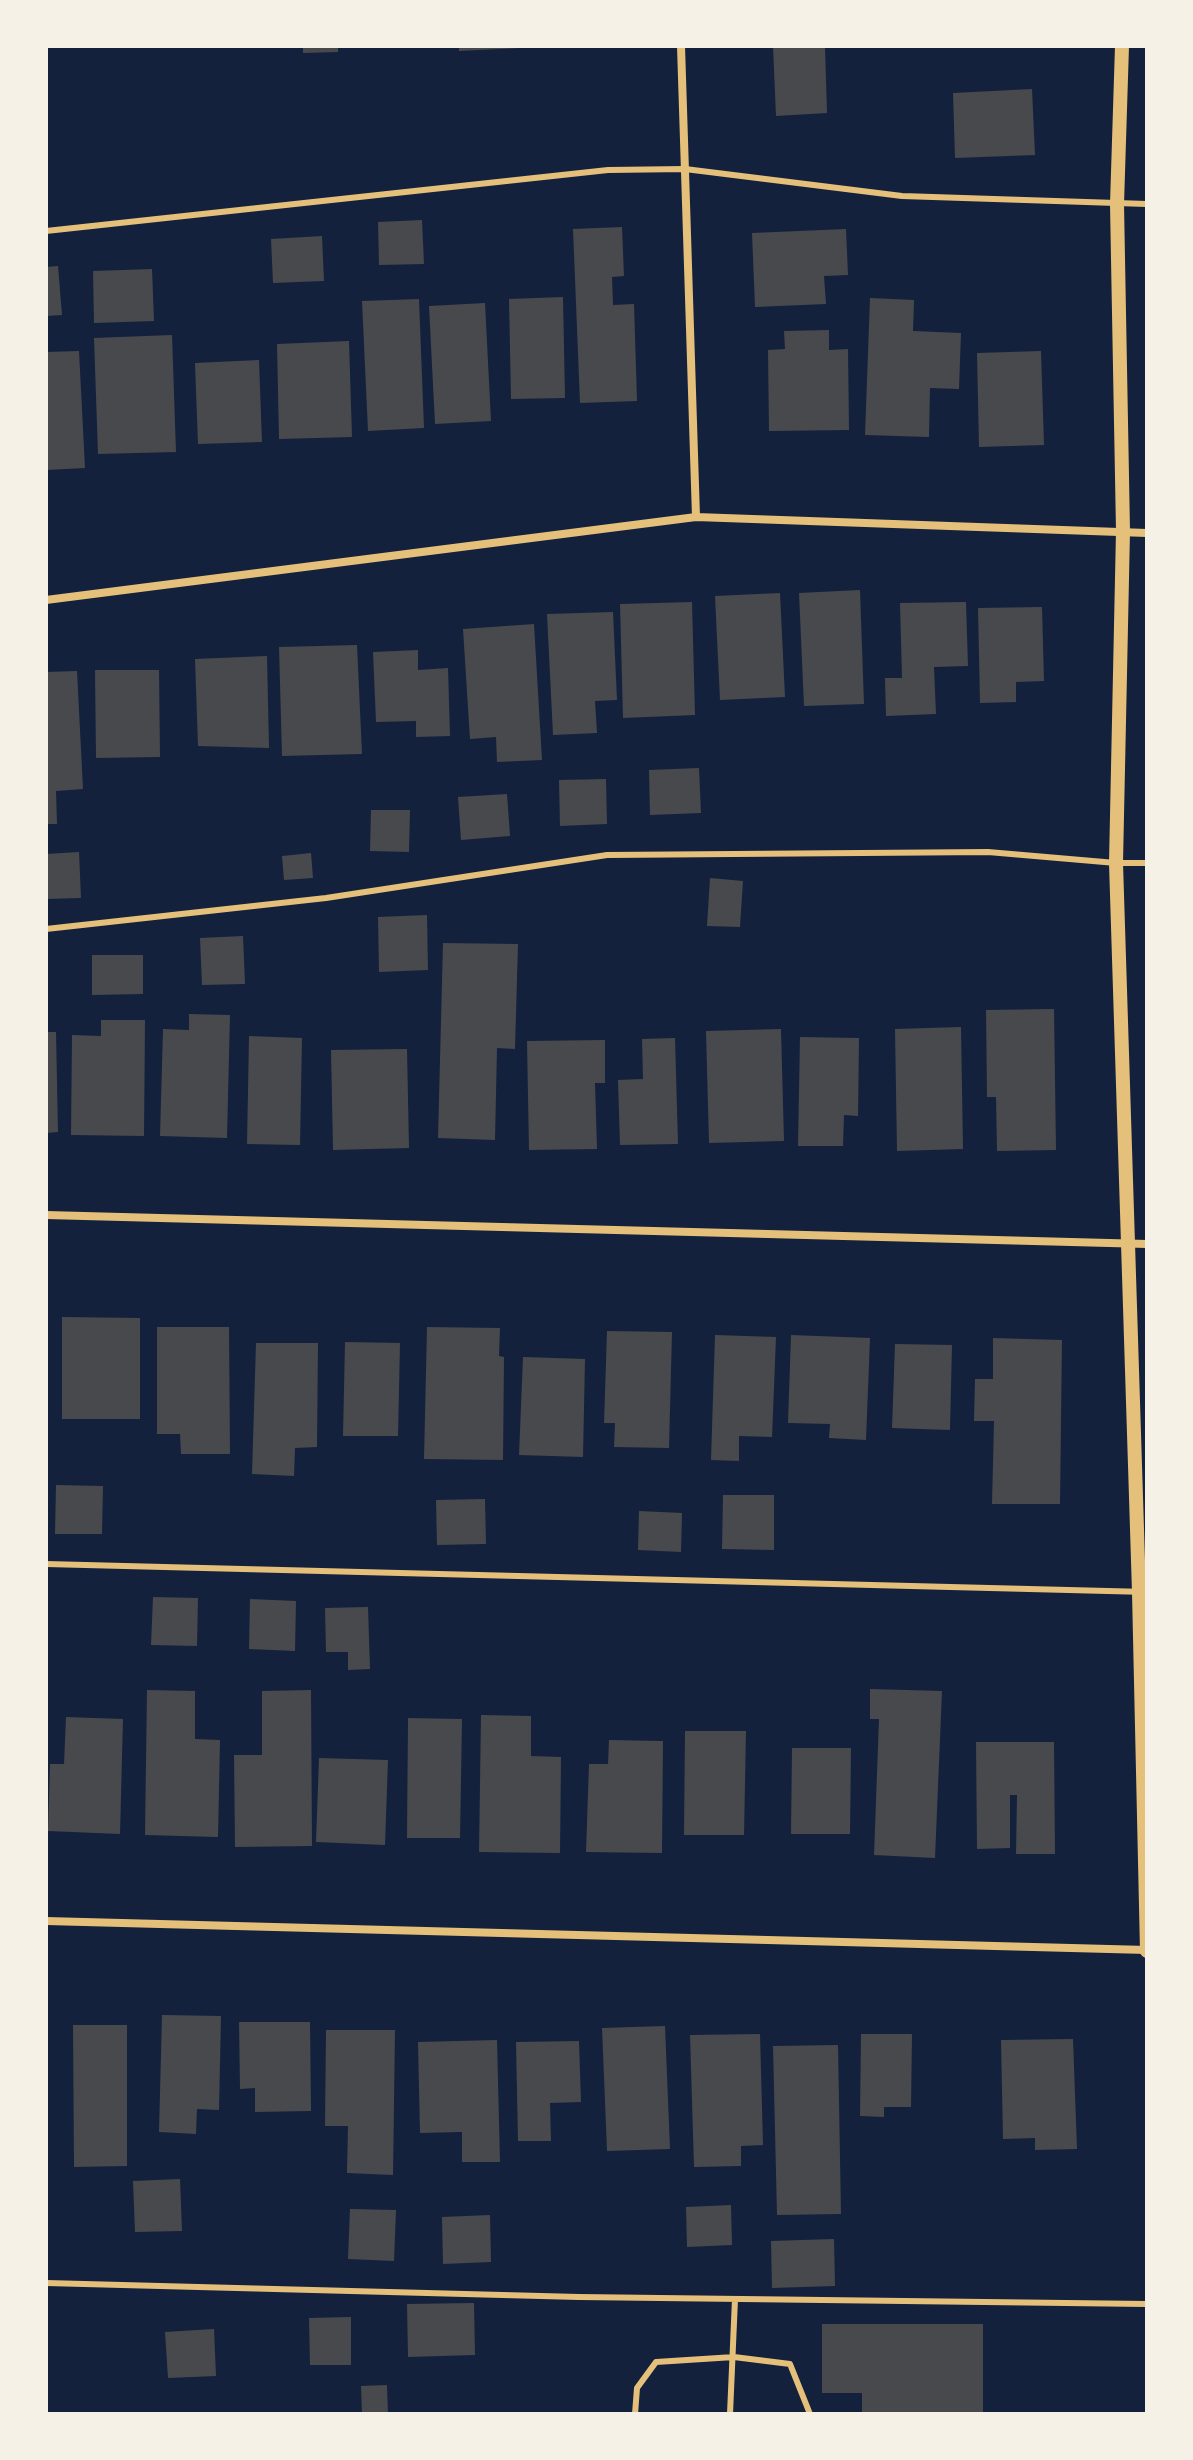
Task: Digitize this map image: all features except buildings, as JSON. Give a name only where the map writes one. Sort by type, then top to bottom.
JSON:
[{"type":"street","points":[[681,46],[696,517]]},
{"type":"street","points":[[46,1921],[1147,1951],[1143,1592],[1116,863],[1123,531],[1117,204],[1122,46]]},
{"type":"street","points":[[46,600],[696,517],[1147,533]]},
{"type":"street","points":[[46,1215],[1147,1244]]},
{"type":"lane","points":[[46,231],[608,170],[685,169],[902,196],[1147,204]]},
{"type":"lane","points":[[46,929],[326,898],[607,855],[988,852],[1147,863]]},
{"type":"lane","points":[[46,1564],[1143,1592]]},
{"type":"lane","points":[[46,2283],[735,2299],[1147,2304]]},
{"type":"lane","points":[[730,2414],[735,2299]]},
{"type":"lane","points":[[635,2414],[637,2388],[656,2362],[734,2357],[790,2364],[810,2414]]}]
